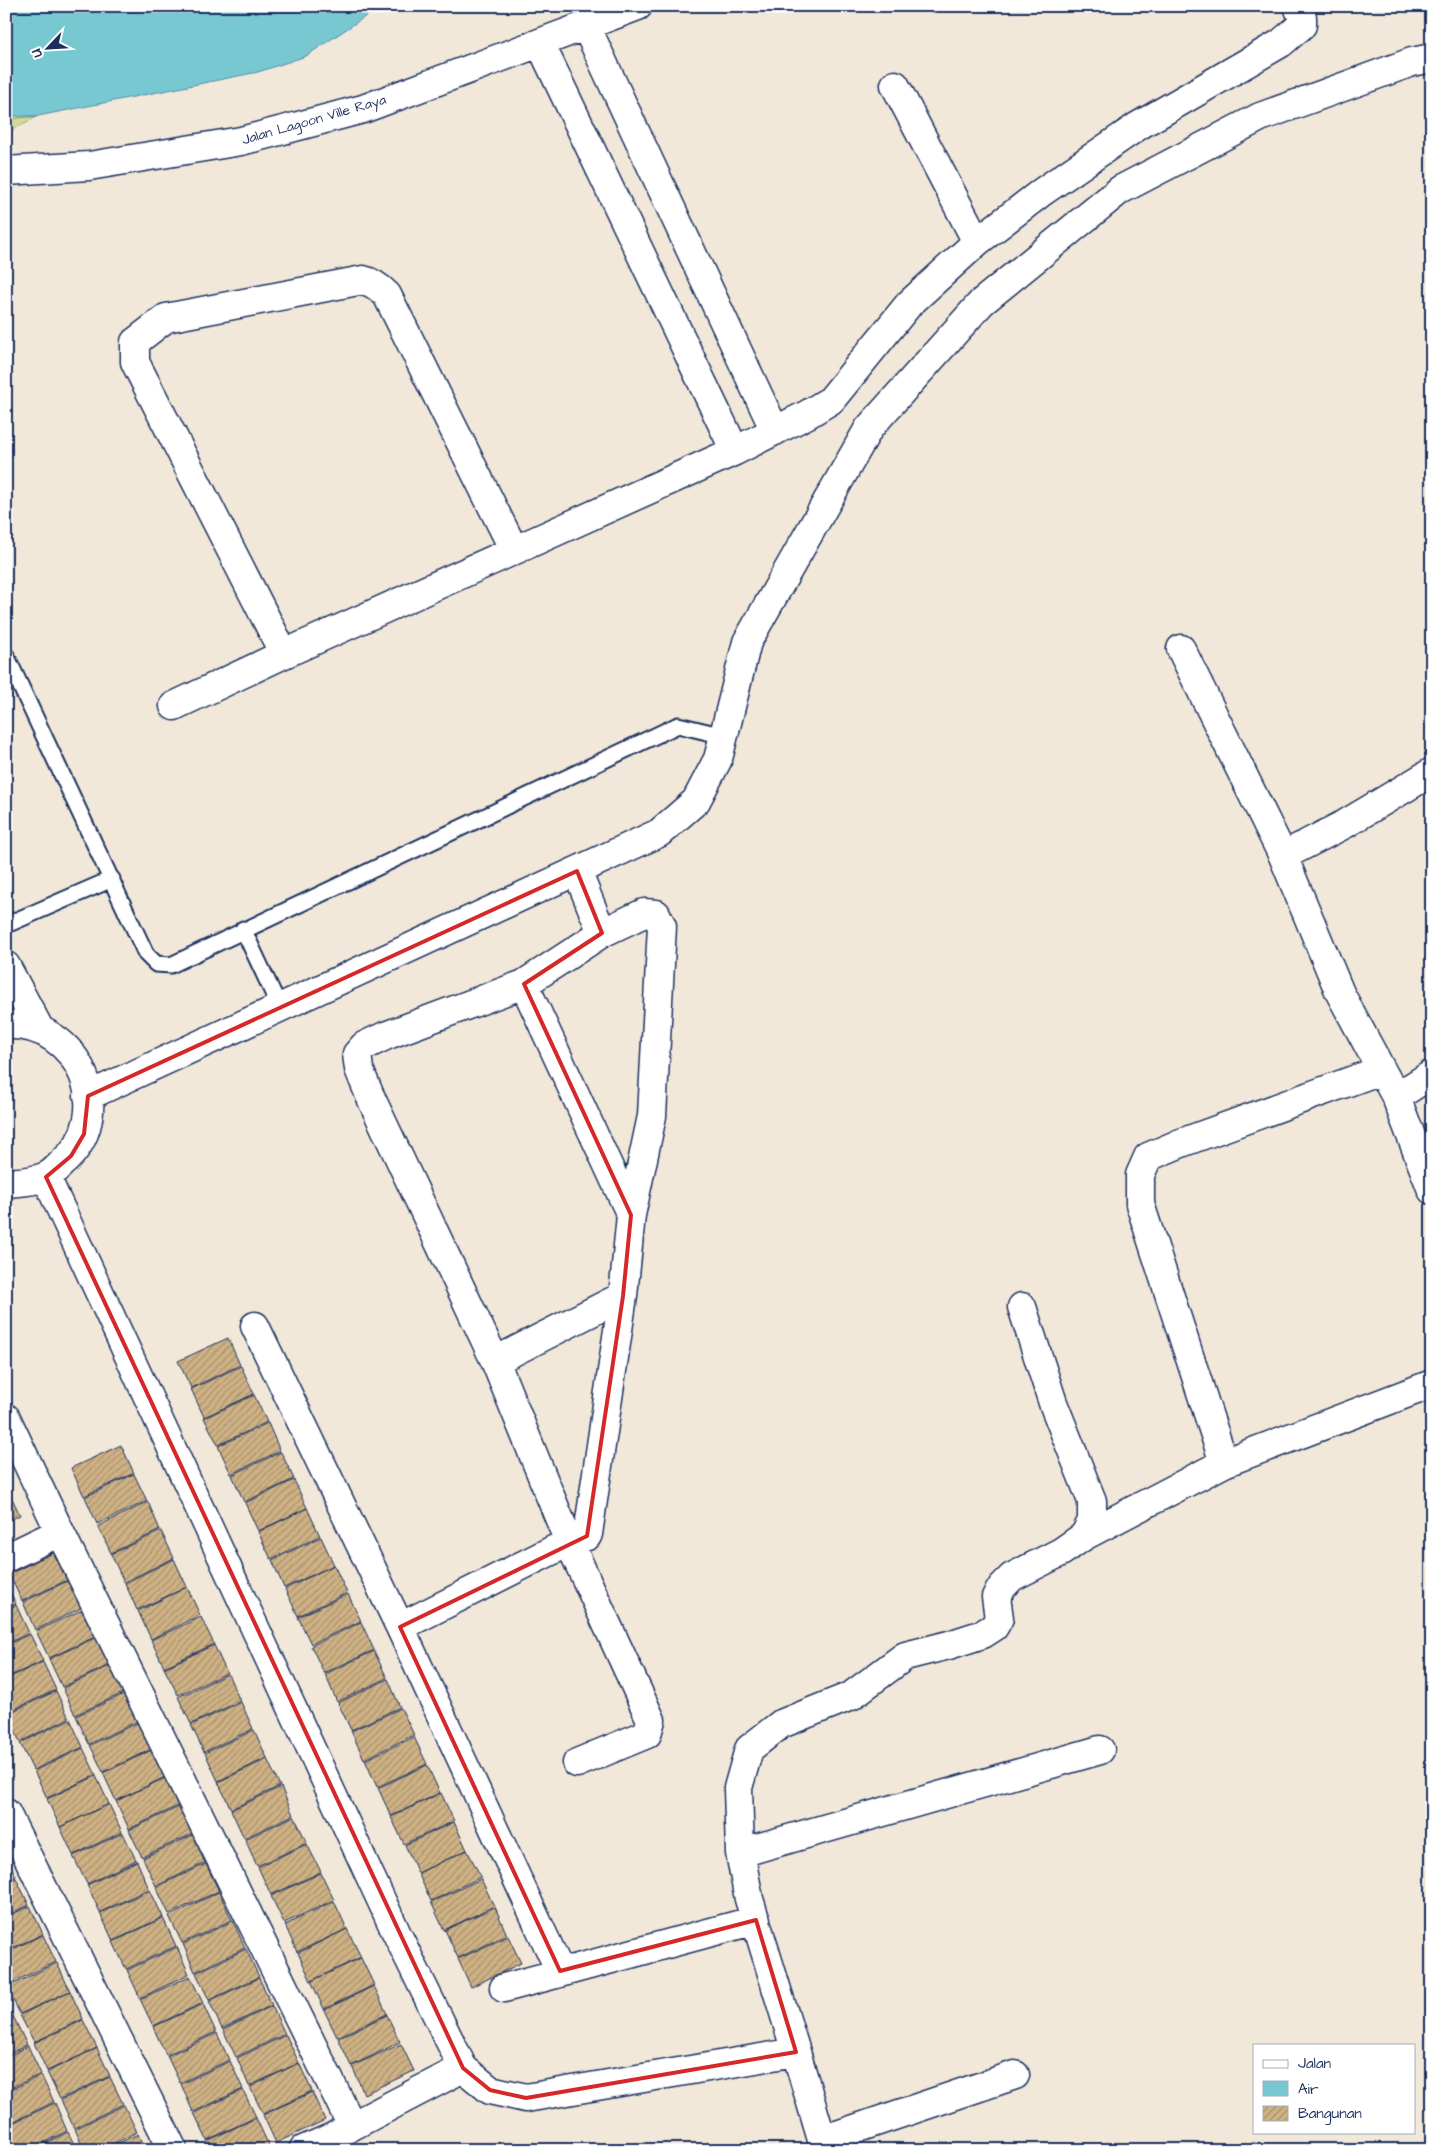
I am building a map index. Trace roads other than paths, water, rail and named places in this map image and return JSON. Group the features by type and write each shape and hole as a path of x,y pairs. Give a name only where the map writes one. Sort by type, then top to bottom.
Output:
{"street":[{"name":"Jalan Lagoon Ville Raya","path":"6,171 89,166 241,141 363,109 638,6"},
{"path":"174,706 284,654 735,450 775,431 831,400 910,304 977,242 1042,192 1138,126 1281,43 1302,25 1302,17 1298,6"},
{"path":"586,26 775,431"},
{"path":"540,43 735,450"},
{"path":"88,1096 659,833 696,801 718,759 747,642 869,428 982,302 1120,190 1260,117 1412,62 1432,58"},
{"path":"895,85 977,242"},
{"path":"284,654 135,362 135,342 166,318 363,280 375,285 387,295 514,550"},
{"path":"1181,649 1283,856 1340,993 1396,1097 1432,1190"},
{"path":"1283,856 1345,824 1432,772"},
{"path":"577,871 602,933"},
{"path":"400,1627 569,1542 588,1534 623,1296 631,1216 652,1116 662,926 656,914 644,914 602,933 524,984 385,1036 364,1046 356,1054 359,1069 370,1096 496,1361 569,1542 651,1720 647,1734 577,1763"},
{"path":"6,966 40,1030"},
{"path":"524,984 631,1216"},
{"path":"6,1025 18,1024 40,1030 61,1042 78,1062 88,1084 90,1109 84,1134 71,1156 46,1177 6,1183"},
{"path":"1224,1463 1140,1204 1140,1175 1148,1157 1381,1070"},
{"path":"1396,1097 1432,1074"},
{"path":"46,1177 396,1932 463,2068 490,2090 526,2098 796,2052"},
{"path":"496,1361 623,1296"},
{"path":"1022,1308 1053,1403 1092,1501 1092,1521 1084,1536"},
{"path":"255,1326 400,1627 560,1971"},
{"path":"1015,2075 823,2145 756,1920 740,1853 738,1788 749,1749 781,1724 851,1696 905,1656 949,1646 983,1634 994,1627 999,1618 996,1597 1002,1587 1012,1577 1061,1552 1084,1536 1224,1463 1432,1384"},
{"path":"6,1418 60,1532 352,2126"},
{"path":"6,1558 60,1532"},
{"path":"740,1853 1100,1750"},
{"path":"6,1813 173,2150"},
{"path":"504,1988 560,1971 756,1920"},
{"path":"303,2150 463,2068"}],"lane":[{"path":"6,655 146,954 156,964 171,965 678,725 724,736"},
{"path":"6,925 112,879"},
{"path":"243,930 280,1008"}],"water":[{"path":"6,6 381,6 306,56 258,72 38,116 6,116"}]}
